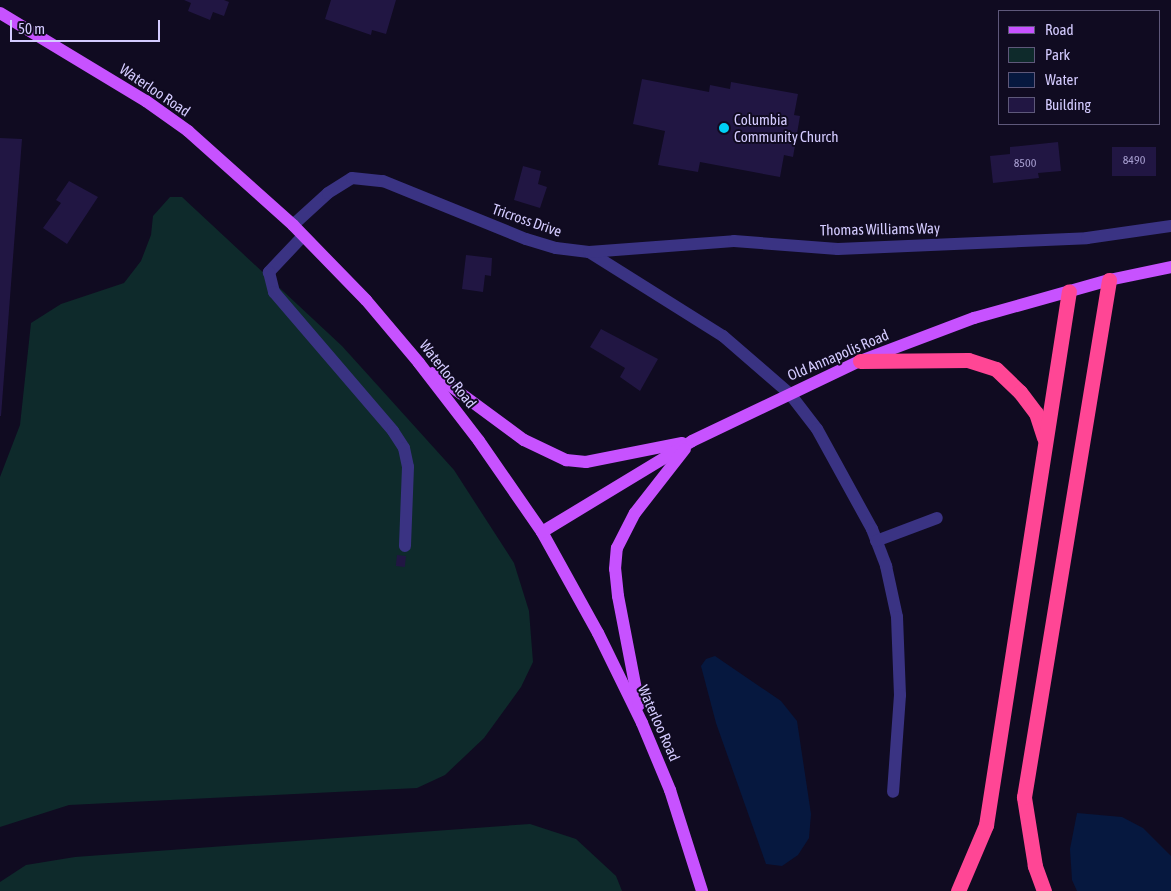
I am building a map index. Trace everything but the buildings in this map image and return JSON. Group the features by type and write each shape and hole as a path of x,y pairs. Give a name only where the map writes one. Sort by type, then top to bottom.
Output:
{"highway":[{"path":"1044,891 1033,858 1024,797 1109,280"},
{"path":"958,891 986,825 1069,291"},
{"path":"860,362 968,360 996,369 1020,392 1036,413 1045,440"}],"main road":[{"name":"Waterloo Road","path":"0,13 138,96 188,131 304,236 366,300 419,363 479,441 542,532 598,633 642,722 670,790 702,891"},
{"name":"Old Annapolis Road","path":"542,532 692,442 860,362 974,318 1109,280 1171,266"},
{"path":"419,363 524,440 566,460 586,462 692,442"},
{"path":"642,722 618,596 615,569 617,548 635,513 692,442"}],"street":[{"name":"Tricross Drive","path":"293,225 340,184 352,178 383,181 526,239 556,248 589,252 723,336 790,394 817,429 876,541 897,617 900,694 893,792"},
{"name":"Thomas Williams Way","path":"589,252 734,241 838,249 1087,238 1171,226"},
{"path":"304,236 274,264 270,272 272,287 284,306 392,431 404,448 408,467 404,546"},
{"path":"876,541 937,518"}],"green space":[{"path":"170,197 182,197 342,346 454,470 514,563 529,611 533,662 521,687 484,738 445,775 417,788 69,805 0,827 0,477 20,425 31,323 61,304 124,283 141,261 151,235 153,216"},
{"path":"530,824 576,839 616,876 622,891 0,891 0,882 26,865 75,857"}],"water":[{"path":"715,656 781,701 797,721 811,814 809,838 798,855 782,866 766,864 716,723 701,666 706,659"},
{"path":"1077,813 1122,817 1143,828 1171,856 1171,891 1077,891 1072,880 1070,849"}],"place":[{"name":"Columbia Community Church","path":"724,128"}]}
